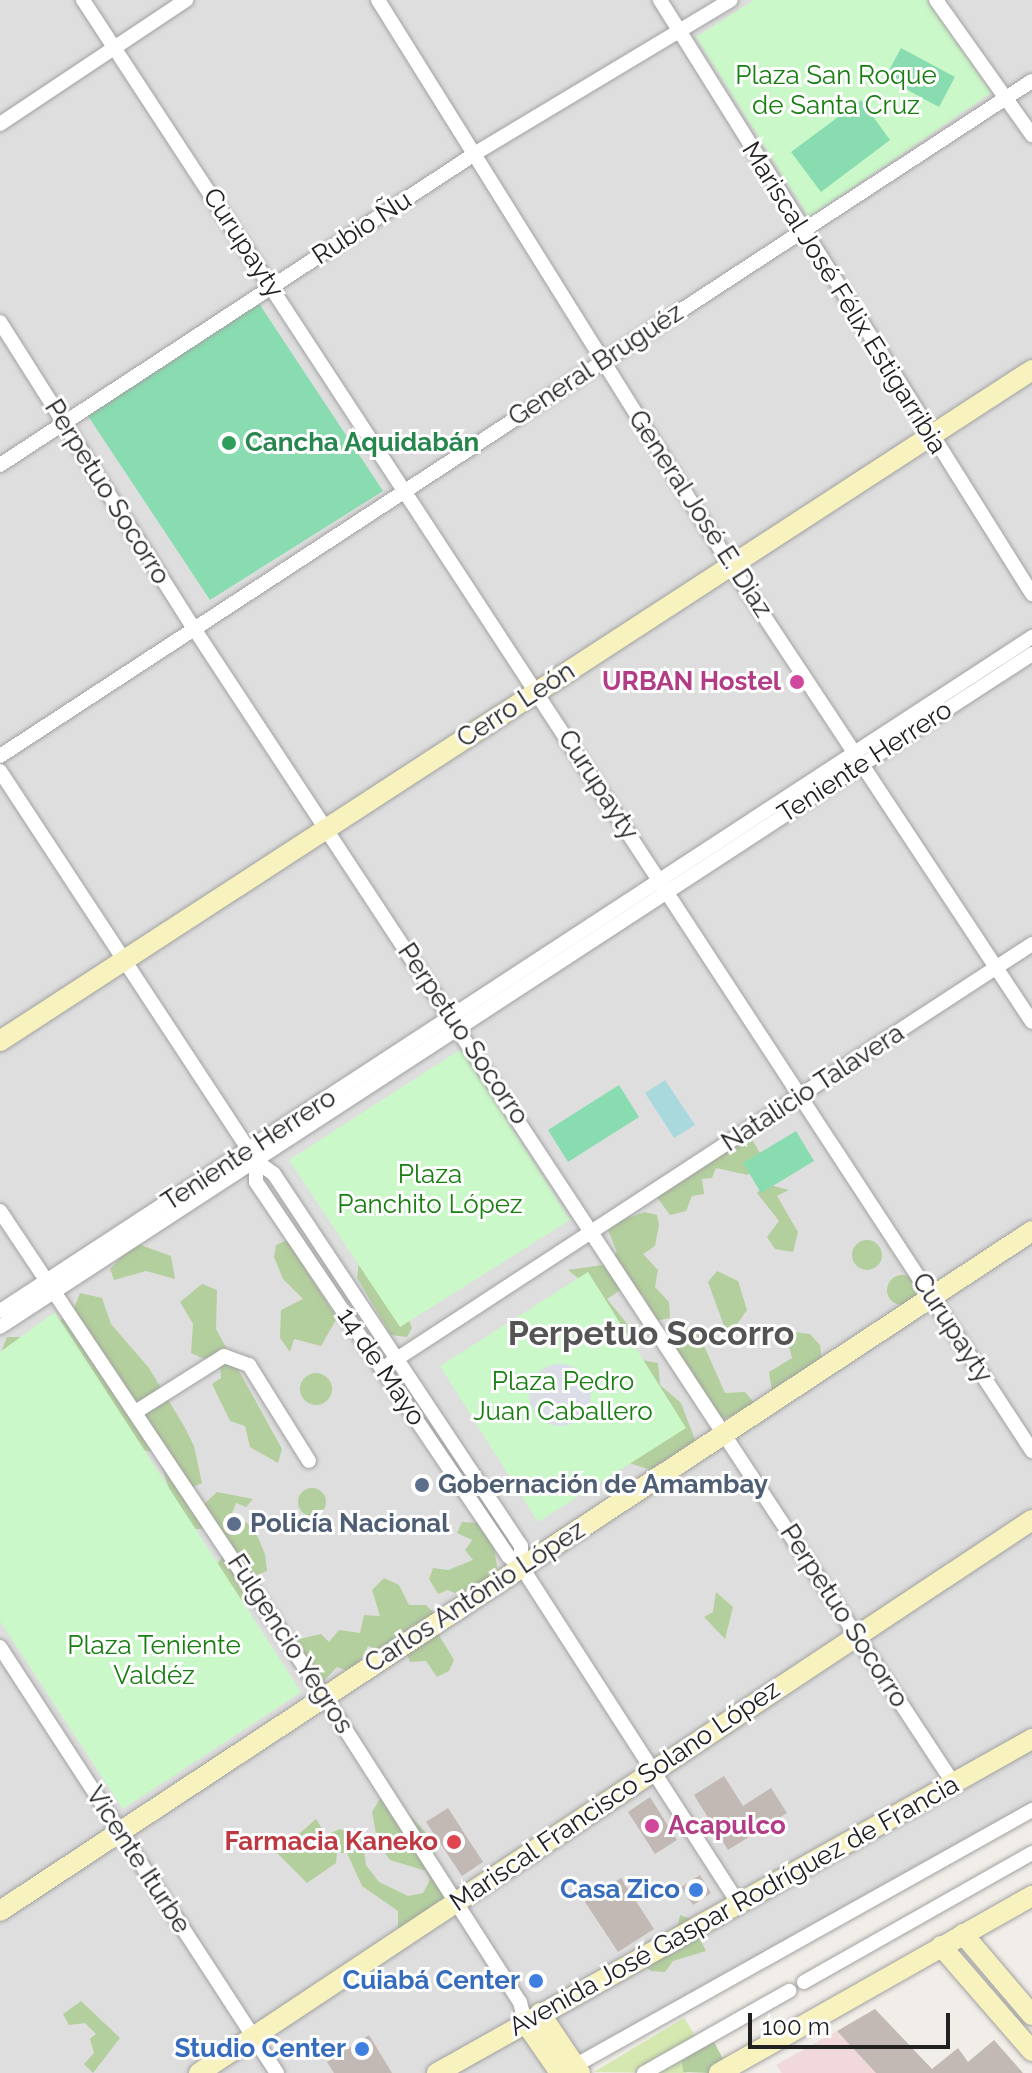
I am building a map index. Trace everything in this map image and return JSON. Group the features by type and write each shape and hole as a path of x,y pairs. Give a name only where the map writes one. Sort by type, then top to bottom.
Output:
{"street":[{"name":"Curupayty","path":"83,0 1032,1451"},
{"path":"0,124 113,45 186,0"},
{"name":"General José E. Diaz","path":"378,0 731,566 1032,1022"},
{"name":"Mariscal José Félix Estigarribia","path":"660,0 930,438 1032,594"},
{"name":"Rubio Ñu","path":"0,465 62,421 476,153 731,0"},
{"path":"936,0 1032,135"},
{"name":"General Bruguéz","path":"0,756 1032,81"},
{"name":"Perpetuo Socorro","path":"0,322 193,627 727,1433 954,1784"},
{"name":"Cerro León","path":"0,1041 1032,370"},
{"name":"Teniente Herrero","path":"0,1327 51,1286 456,1023 561,963 668,892 758,824 964,688 1032,637"},
{"name":"Teniente Herrero","path":"964,688 1032,654"},
{"name":"14 de Mayo","path":"0,771 253,1156 274,1174 521,1546 521,1566"},
{"name":"Teniente Herrero","path":"456,1023 553,950 659,879 758,824"},
{"name":"Natalicio Talavera","path":"382,1369 1032,944"},
{"path":"553,950 561,963"},
{"name":"14 de Mayo","path":"253,1156 256,1182 508,1556 521,1566 655,1769 739,1904"},
{"name":"Fulgencio Yegros","path":"0,1211 137,1411 529,2013"},
{"name":"Carlos Antônio López","path":"0,1911 1032,1231"},
{"name":"Teniente Herrero","path":"0,1311 51,1286"},
{"path":"137,1411 224,1356 249,1365 309,1461"},
{"name":"Mariscal Francisco Solano López","path":"199,2073 1032,1520"},
{"name":"Vicente Iturbe","path":"0,1647 277,2073"},
{"name":"Avenida José Gaspar Rodríguez de Francia","path":"437,2073 529,2013 739,1904 1032,1739"},
{"path":"529,2013 569,2071 1032,1810"},
{"path":"804,1982 1032,1853"},
{"path":"719,2073 1032,1896"},
{"path":"963,1934 1032,2015"},
{"path":"941,1946 1032,2051"},
{"path":"644,2073 789,1991"}],"shaded area":[{"path":"0,0 1032,0 1032,1805 554,2073 0,2073"},
{"path":"554,1364 566,1364 582,1373 589,1383 589,1407 582,1417 566,1426 554,1426 534,1412 529,1401 529,1389 543,1369"},
{"path":"837,2031 876,2073 782,2073 776,2065"}],"green space":[{"name":"Plaza San Roque de Santa Cruz","path":"754,0 927,0 991,93 809,217 696,37"},
{"path":"901,48 955,77 939,107 885,78"},
{"path":"861,100 890,140 821,192 791,152"},
{"name":"Cancha Aquidabán","path":"256,299 383,491 210,600 84,410"},
{"name":"Plaza Panchito López","path":"461,1049 570,1220 400,1327 289,1160"},
{"path":"619,1085 639,1117 568,1162 548,1130"},
{"path":"796,1131 814,1161 761,1193 743,1163"},
{"path":"749,1134 760,1153 748,1175 716,1168 712,1178 702,1179 704,1194 692,1196 686,1211 670,1215 656,1196"},
{"path":"766,1184 789,1190 777,1196 798,1232 793,1252 775,1249 767,1237 779,1221 757,1193"},
{"path":"645,1212 657,1215 659,1225 655,1246 643,1254 658,1270 655,1287 669,1302 670,1318 655,1321 643,1295 628,1285 607,1299 638,1337 630,1344 637,1359 658,1363 660,1385 681,1403 697,1445 654,1471 623,1461 583,1282 568,1270 609,1264 617,1252 606,1225"},
{"path":"287,1240 337,1318 321,1346 294,1339 290,1352 280,1338 281,1310 303,1299 283,1279 274,1257 276,1245"},
{"path":"867,1240 878,1244 882,1255 878,1266 867,1270 856,1266 852,1255 856,1244"},
{"path":"135,1243 171,1256 175,1279 146,1271 114,1280 110,1269"},
{"path":"359,1261 406,1312 412,1328 407,1337 391,1335 357,1278"},
{"path":"717,1271 738,1281 747,1310 728,1337 708,1282"},
{"name":"Plaza Pedro Juan Caballero","path":"588,1272 686,1428 538,1522 440,1366"},
{"path":"902,1275 913,1279 917,1290 913,1301 902,1305 891,1301 887,1290 891,1279"},
{"path":"202,1284 217,1290 216,1329 282,1449 278,1463 250,1447 245,1426 230,1421 212,1384 221,1378 220,1366 191,1353 193,1324 180,1302"},
{"path":"80,1293 102,1298 111,1324 149,1368 184,1426 194,1446 202,1483 191,1488 201,1507 217,1492 253,1499 246,1507 236,1503 232,1513 254,1528 265,1554 267,1571 247,1579 250,1604 245,1606 213,1571 225,1552 212,1529 195,1529 171,1495 157,1452 146,1451 0,1355 7,1337 24,1337 72,1314"},
{"name":"Plaza Teniente Valdéz","path":"55,1312 301,1692 123,1809 0,1621 0,1352"},
{"path":"679,1326 698,1332 725,1393 745,1392 756,1405 722,1420 668,1339"},
{"path":"793,1332 810,1334 820,1345 823,1368 772,1392 769,1372 792,1358 787,1339"},
{"path":"316,1373 327,1378 332,1389 327,1400 316,1405 305,1400 300,1389 305,1378"},
{"path":"312,1488 322,1492 326,1502 322,1512 312,1516 302,1512 298,1502 302,1492"},
{"path":"462,1522 480,1523 494,1547 498,1573 463,1597 448,1590 438,1594 429,1579 433,1568 448,1570 473,1560 465,1550 472,1540 457,1533"},
{"path":"384,1578 399,1585 409,1605 426,1605 437,1616 413,1625 384,1652 368,1646 354,1673 337,1667 322,1683 297,1644 299,1639 321,1634 329,1642 339,1630 360,1633 364,1615 380,1616 372,1590"},
{"path":"716,1592 733,1607 725,1639 704,1617 713,1612"},
{"path":"437,1632 454,1660 449,1671 437,1677 426,1661 410,1662 406,1652"},
{"path":"392,1796 428,1835 451,1898 398,1929 398,1911 362,1886 347,1853 337,1853 336,1863 307,1883 277,1853 316,1819 326,1835 340,1829 362,1836 366,1865 379,1882 408,1896 423,1893 430,1880 426,1871 390,1860 378,1844 372,1812 381,1797"},
{"path":"680,1915 691,1919 706,1951 673,1961 665,1972 651,1971 645,1966 677,1930"},
{"path":"81,2001 120,2038 93,2073 84,2064 94,2053 90,2039 96,2034 85,2023 69,2025 63,2014"},
{"path":"684,2018 710,2059 686,2073 594,2072"},
{"path":"713,2040 724,2061 710,2073 683,2072 682,2061"}],"water":[{"path":"665,1080 695,1125 674,1138 645,1093"}],"building":[{"path":"724,1776 743,1806 771,1788 787,1813 728,1850 694,1795"},
{"name":"Acapulco","path":"650,1797 677,1840 655,1854 628,1812"},
{"name":"Farmacia Kaneko","path":"448,1808 483,1862 462,1876 426,1822"},
{"name":"Casa Zico","path":"700,1875 711,1893 693,1905 681,1887"},
{"path":"621,1878 654,1929 618,1952 585,1902"},
{"path":"875,2009 932,2069 958,2048 968,2062 994,2040 1023,2073 876,2073 837,2031"},
{"name":"Studio Center","path":"369,2035 392,2073 334,2073 327,2062"}],"place":[{"name":"Cancha Aquidabán","path":"229,443"},
{"name":"URBAN Hostel","path":"797,682"},
{"name":"Gobernación de Amambay","path":"422,1485"},
{"name":"Policía Nacional","path":"234,1524"},
{"name":"Acapulco","path":"652,1826"},
{"name":"Farmacia Kaneko","path":"454,1842"},
{"name":"Casa Zico","path":"696,1890"},
{"name":"Cuiabá Center","path":"536,1981"},
{"name":"Studio Center","path":"362,2049"}],"district":[{"name":"Perpetuo Socorro","path":"651,1334"}]}
